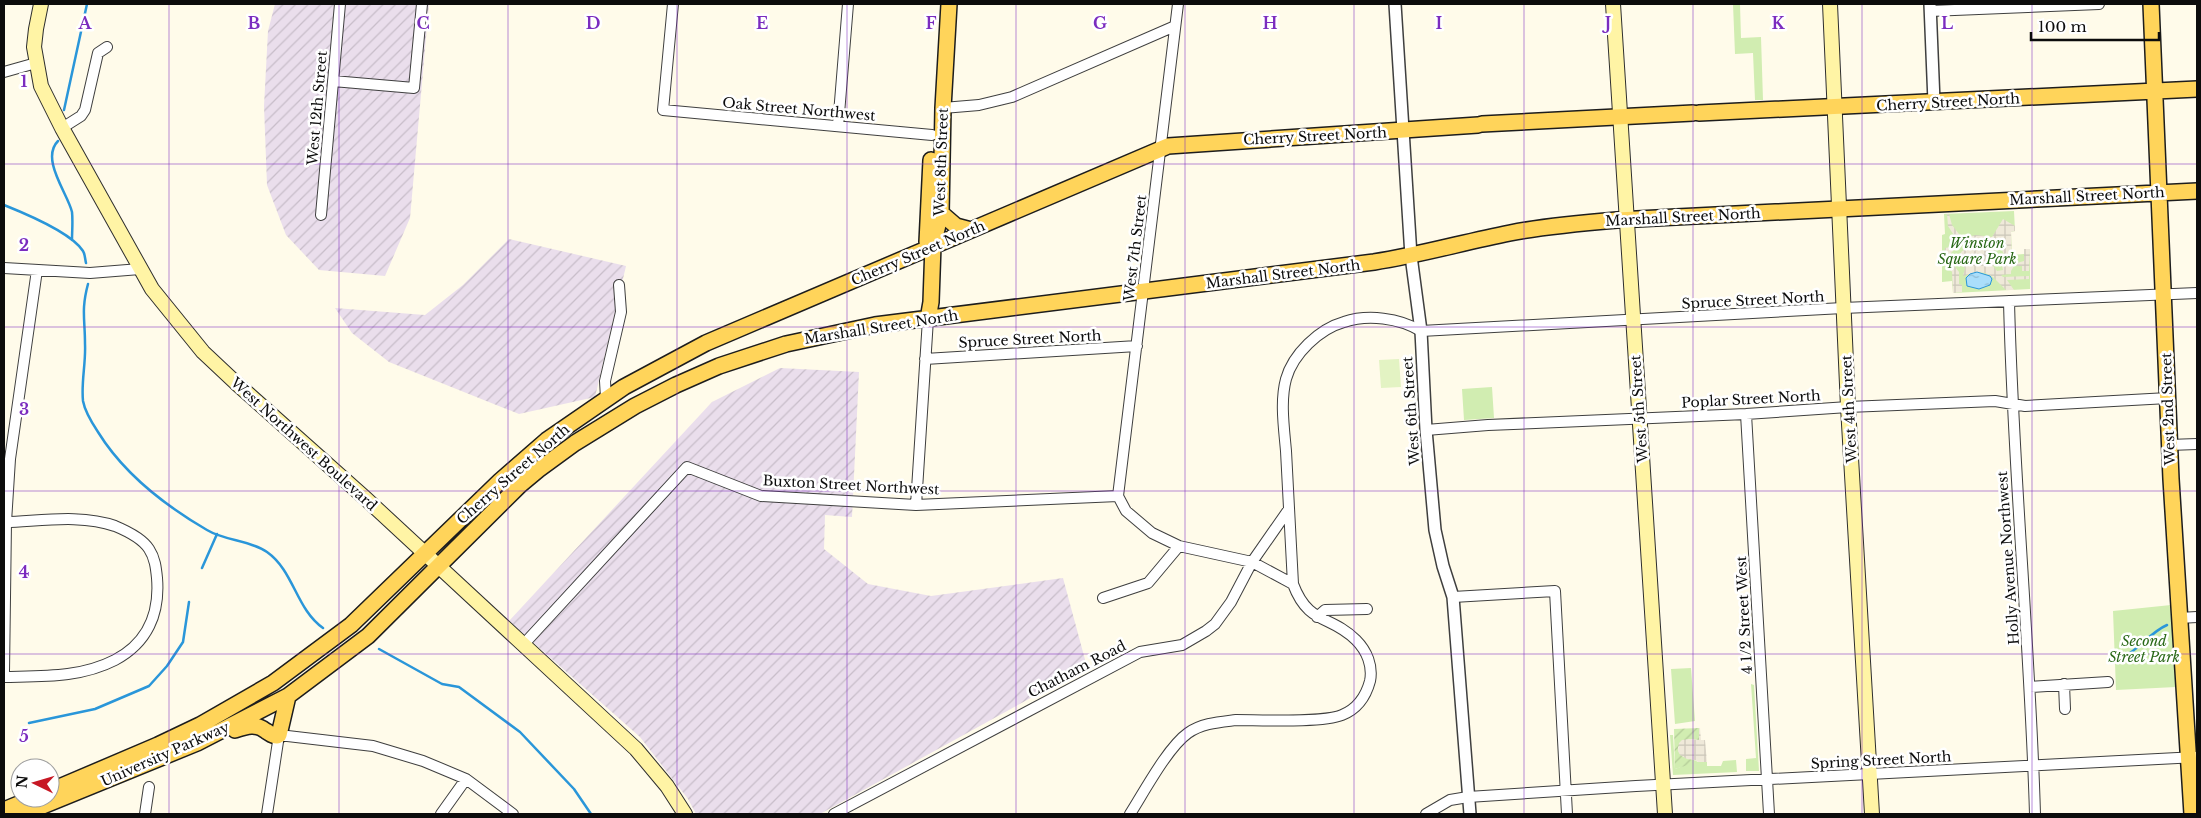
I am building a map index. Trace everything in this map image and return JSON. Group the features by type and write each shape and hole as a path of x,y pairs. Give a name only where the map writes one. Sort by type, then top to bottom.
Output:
{"main road":[{"name":"West Northwest Boulevard","path":"41,4 34,47 41,86 62,128 156,295 203,352 425,553 636,749 667,786 686,814"},
{"name":"West 8th Street","path":"928,319 932,135 939,4"},
{"name":"West 8th Street","path":"930,247 941,213 943,108 949,4"},
{"name":"West 5th Street","path":"1613,4 1665,814"},
{"name":"West 4th Street","path":"1830,4 1848,407 1872,814"},
{"name":"West 2nd Street","path":"2151,4 2169,445 2179,618 2193,757 2192,814"},
{"name":"Cherry Street North","path":"425,553 524,460 606,398 651,371 706,343 1160,148 1184,144 1620,116 2197,89"},
{"name":"Marshall Street North","path":"438,566 520,485 538,470 594,430 655,395 719,366 786,344 852,329 1412,256 1489,237 1538,228 1626,220 2197,191"},
{"path":"941,213 956,226 971,230"},
{"name":"University Parkway","path":"60,787 158,745 208,721 274,683 351,625 425,553"},
{"name":"University Parkway","path":"23,814 220,732 288,696 368,636 438,566"},
{"path":"220,732 250,725 259,727 274,736 279,734 288,696"}],"street":[{"name":"West 12th Street","path":"321,215 340,4"},
{"path":"333,81 414,88 422,4"},
{"name":"Oak Street Northwest","path":"673,4 663,110 932,135"},
{"path":"838,126 848,4"},
{"name":"West 7th Street","path":"1118,496 1178,4"},
{"name":"West 6th Street","path":"1395,4 1412,256 1421,331 1426,430 1435,530 1443,566 1454,597 1470,814"},
{"path":"1934,102 1930,8 2099,4"},
{"path":"943,108 985,104 1012,97 1175,26"},
{"path":"62,128 80,116 85,110 98,52 107,47"},
{"path":"4,72 36,63"},
{"path":"4,268 90,273 140,269"},
{"path":"4,672 6,522 10,460 37,270"},
{"path":"606,398 605,381 621,312 619,285"},
{"name":"Spruce Street North","path":"1294,584 1284,426 1286,379 1297,358 1317,337 1342,322 1366,317 1388,320 1421,331 1633,321 1843,308 2197,293"},
{"name":"Holly Avenue Northwest","path":"2009,301 2012,402 2030,686 2035,814"},
{"name":"West 8th Street","path":"916,505 928,319"},
{"name":"Spruce Street North","path":"925,359 1137,346"},
{"name":"Poplar Street North","path":"1426,430 1488,425 1746,414 1848,407 1986,402 2012,402 2025,406 2168,398"},
{"name":"4 1/2 Street West","path":"1746,414 1769,814"},
{"path":"2169,445 2197,444"},
{"name":"Buxton Street Northwest","path":"523,646 687,467 761,496 916,505 1118,496"},
{"path":"1118,496 1126,510 1139,524 1152,533 1179,546 1252,562 1294,584 1301,602 1317,617 1347,632 1367,654 1370,677 1360,702 1345,714 1337,717 1228,721 1194,729 1179,741 1169,754 1130,814"},
{"name":"Chatham Road","path":"834,814 1140,652 1171,648 1193,640 1206,631 1222,615 1252,562 1289,508"},
{"path":"4,677 66,675 81,672 100,666 128,652 140,642 150,626 154,615 157,583 156,567 149,549 135,536 124,530 102,523 80,520 6,522"},
{"path":"1103,598 1148,583 1179,546"},
{"path":"1454,597 1555,591 1567,814"},
{"path":"1317,617 1325,610 1367,609"},
{"path":"2179,618 2197,617"},
{"path":"2030,686 2108,682"},
{"path":"2064,684 2065,709"},
{"path":"267,814 279,734 373,746 423,761 466,779 513,814"},
{"name":"Spring Street North","path":"1426,814 1450,800 1468,797 1566,790 2193,757"},
{"path":"441,814 466,779"},
{"path":"145,814 149,787"}],"shaded area":[{"path":"275,4 429,4 410,218 385,276 319,270 286,235 267,185 264,106 268,31"},
{"path":"1947,214 1949,214 1952,225 1962,238 1976,235 1992,237 2003,219 2015,226 2015,231 2011,232 2012,261 2017,263 2024,261 2024,249 2030,249 2029,271 2022,271 2022,266 2014,266 2011,274 2001,275 2003,277 2029,276 2029,279 2007,280 2014,290 2006,290 1993,277 1985,273 1977,272 1963,276 1965,268 1959,263 1958,258 1962,251 1973,246 1985,246 1996,251 1998,258 1993,266 1997,271 2003,270 2002,266 2005,257 2000,246 1990,241 1970,240 1961,243 1951,253 1951,262 1959,272 1959,284 1962,285 1962,292 1953,293 1952,272 1946,264 1945,248 1951,247 1957,240 1948,226"},
{"path":"509,239 626,266 595,397 519,414 389,362 352,333 335,308 425,315 463,285"},
{"path":"780,368 859,372 852,517 825,515 824,549 868,584 931,596 1063,578 1087,667 820,814 696,814 688,799 640,737 509,621 712,402"},
{"path":"1699,728 1701,740 1705,740 1707,762 1687,759 1680,755 1678,751 1679,743 1682,740 1699,740"}],"green space":[{"path":"1733,4 1740,4 1741,38 1761,37 1763,100 1755,100 1753,53 1735,54"},
{"name":"Winston Square Park","path":"2014,211 2015,231 2011,232 2012,255 2024,254 2024,249 2030,249 2030,289 1953,293 1952,281 1942,282 1942,235 1945,234 1944,214"},
{"path":"1399,359 1401,387 1381,388 1379,360"},
{"path":"1492,387 1494,418 1464,420 1462,389"},
{"name":"Second Street Park","path":"2171,605 2176,687 2116,690 2113,611"},
{"path":"1691,668 1695,721 1675,724 1671,669"},
{"path":"1751,684 1754,685 1759,771 1746,771 1746,759 1756,758"},
{"path":"1699,728 1699,740 1689,739 1678,747 1682,756 1698,762 1675,769 1674,729"},
{"path":"1670,735 1673,735 1675,769 1694,762 1707,762 1707,766 1721,766 1723,761 1736,760 1737,772 1673,775"}],"water":[{"path":"1977,272 1990,276 1992,279 1990,285 1979,289 1967,286 1966,278 1970,274"}],"waterway":[{"path":"64,110 87,4"},
{"path":"58,141 53,148 53,167 72,212 72,240"},
{"path":"4,205 46,224 68,237 83,251 86,263"},
{"path":"88,284 84,308 83,401 89,417 108,447 133,475 175,510 214,534 253,545 267,552 283,569 307,611 323,628"},
{"path":"202,568 217,534"},
{"path":"29,723 95,709 149,686 167,666 183,642 189,602"},
{"path":"2130,653 2167,625"},
{"path":"379,649 442,684 459,687 520,732 574,789 591,814"}]}
